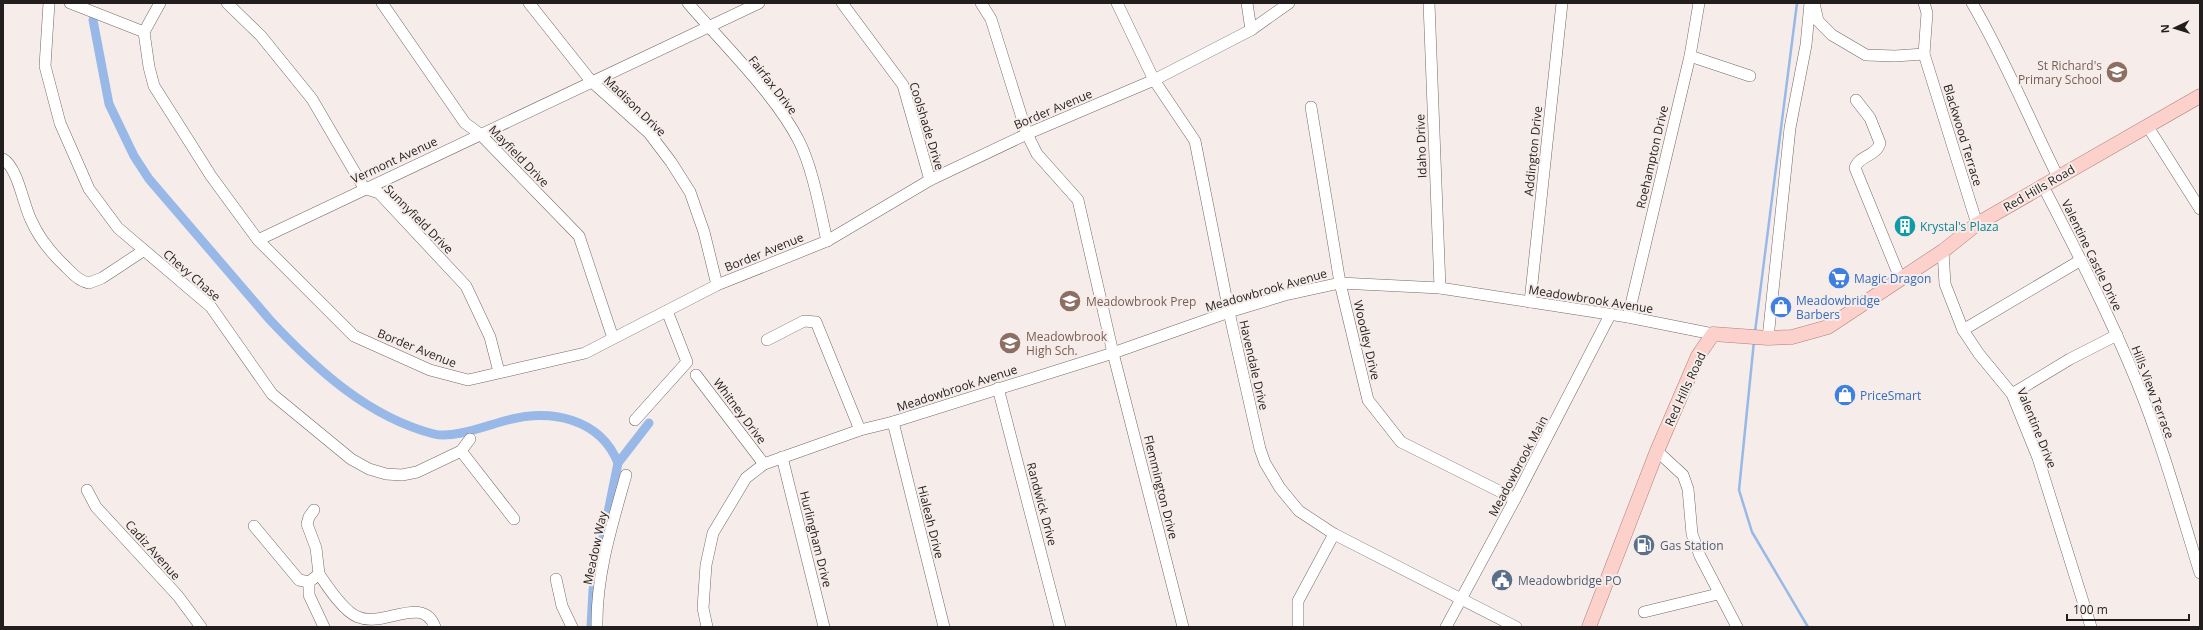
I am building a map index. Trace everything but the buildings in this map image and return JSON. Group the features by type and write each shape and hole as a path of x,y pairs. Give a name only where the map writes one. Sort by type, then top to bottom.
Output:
{"main road":[{"name":"Red Hills Road","path":"1588,627 1657,451 1698,356 1713,334 1768,338 1792,337 1828,327 1943,251 1977,224 2200,96"}],"street":[{"name":"Chevy Chase","path":"49,3 45,66 60,122 89,189 118,228 143,251 211,307 272,394 351,458 368,469 386,474 402,475 417,472 461,451 470,439"},
{"path":"70,3 144,32"},
{"path":"160,3 144,32 149,67 154,86 211,176 258,240"},
{"name":"Sunnyfield Drive","path":"227,3 261,36 307,94 364,188 378,193 466,286 490,337 499,372"},
{"name":"Mayfield Drive","path":"382,3 465,123 480,134 579,236 613,338"},
{"name":"Madison Drive","path":"529,3 591,81 649,133 671,162 690,192 704,232 717,285"},
{"name":"Fairfax Drive","path":"688,3 771,99 799,142 814,186 827,241"},
{"name":"Vermont Avenue","path":"258,240 364,188 759,3"},
{"name":"Coolshade Drive","path":"842,3 903,85 930,180"},
{"name":"Flemmington Drive","path":"981,3 991,19 1027,134 1037,154 1078,200 1113,353 1183,627"},
{"name":"Havendale Drive","path":"1117,3 1154,80 1195,141 1229,312 1260,449 1265,463 1280,488 1299,510 1334,534 1516,627"},
{"path":"1247,3 1251,30"},
{"name":"Border Avenue","path":"258,240 354,336 430,370 468,380 585,353 717,285 827,241 930,180 1027,134 1154,80 1251,30 1289,3"},
{"name":"Idaho Drive","path":"1429,3 1440,288"},
{"name":"Addington Drive","path":"1530,302 1562,3"},
{"name":"Roehampton Drive","path":"1628,317 1690,56 1700,3"},
{"path":"1768,338 1790,128 1806,45 1810,3"},
{"path":"1814,3 1818,21 1832,35 1866,55 1895,56 1924,54 1927,13 1924,3"},
{"path":"1972,3 2008,67 2031,123 2058,177"},
{"name":"Blackwood Terrace","path":"1924,54 1977,224"},
{"path":"1690,56 1750,76"},
{"path":"1856,100 1870,118 1880,143 1876,150 1856,164 1856,171 1900,278"},
{"name":"Woodley Drive","path":"1311,107 1340,282 1368,400 1382,420 1401,442 1515,499"},
{"path":"2148,127 2200,209"},
{"path":"3,159 8,162 13,170 30,219 40,236 78,279 89,283 102,278 143,251"},
{"name":"Valentine Castle Drive","path":"2043,186 2082,260 2116,335"},
{"name":"Valentine Drive","path":"1943,251 1945,284 1963,330 1979,354 2012,394 2038,458 2090,627"},
{"path":"1963,330 2082,260"},
{"name":"Meadowbrook Avenue","path":"707,627 703,608 706,566 713,533 746,478 764,464 860,430 893,422 1113,353 1229,312 1285,295 1340,282 1440,288 1610,316 1628,317 1713,334"},
{"path":"635,420 687,362 667,311"},
{"name":"Meadowbrook Main","path":"1446,627 1515,499 1610,316"},
{"path":"767,340 804,321 816,322 860,430"},
{"name":"Hills View Terrace","path":"2012,394 2070,358 2116,335 2154,427 2200,573"},
{"name":"Whitney Drive","path":"696,374 764,464"},
{"name":"Randwick Drive","path":"998,388 1060,627"},
{"name":"Hialeah Drive","path":"893,422 944,627"},
{"path":"461,451 514,519"},
{"path":"1657,451 1683,475 1688,489 1692,534 1700,556 1718,594 1737,627"},
{"name":"Hurlingham Drive","path":"782,457 824,627"},
{"name":"Meadow Way","path":"597,627 599,586 606,550 626,475"},
{"name":"Cadiz Avenue","path":"86,490 96,506 178,596 201,627"},
{"path":"314,510 309,517 307,524 316,548 319,574 345,607 356,617 370,621 414,611 427,615 435,627"},
{"path":"254,526 299,580 308,582 319,574"},
{"path":"1298,627 1298,601 1334,534"},
{"path":"556,579 562,606 572,627"},
{"path":"308,582 309,595 324,627"},
{"path":"1644,612 1718,594"}],"waterway":[{"path":"1755,332 1797,3"},
{"path":"93,20 109,104 134,156 149,179 270,320 325,373 344,389 387,416 434,434 451,435 524,417 541,416 572,420 587,427 599,436 610,448 618,463"},
{"path":"1754,341 1739,490 1752,532 1808,627"},
{"path":"599,557 618,463 649,423"},
{"path":"591,627 593,590 597,570"}],"place":[{"name":"St Richard's Primary School","path":"2117,72"},
{"name":"Krystal's Plaza","path":"1905,226"},
{"name":"Magic Dragon","path":"1839,278"},
{"name":"Meadowbrook Prep","path":"1070,301"},
{"name":"Meadowbridge Barbers","path":"1781,307"},
{"name":"Meadowbrook High Sch.","path":"1010,343"},
{"name":"PriceSmart","path":"1845,395"},
{"name":"Gas Station","path":"1644,545"},
{"name":"Meadowbridge PO","path":"1502,580"}]}
